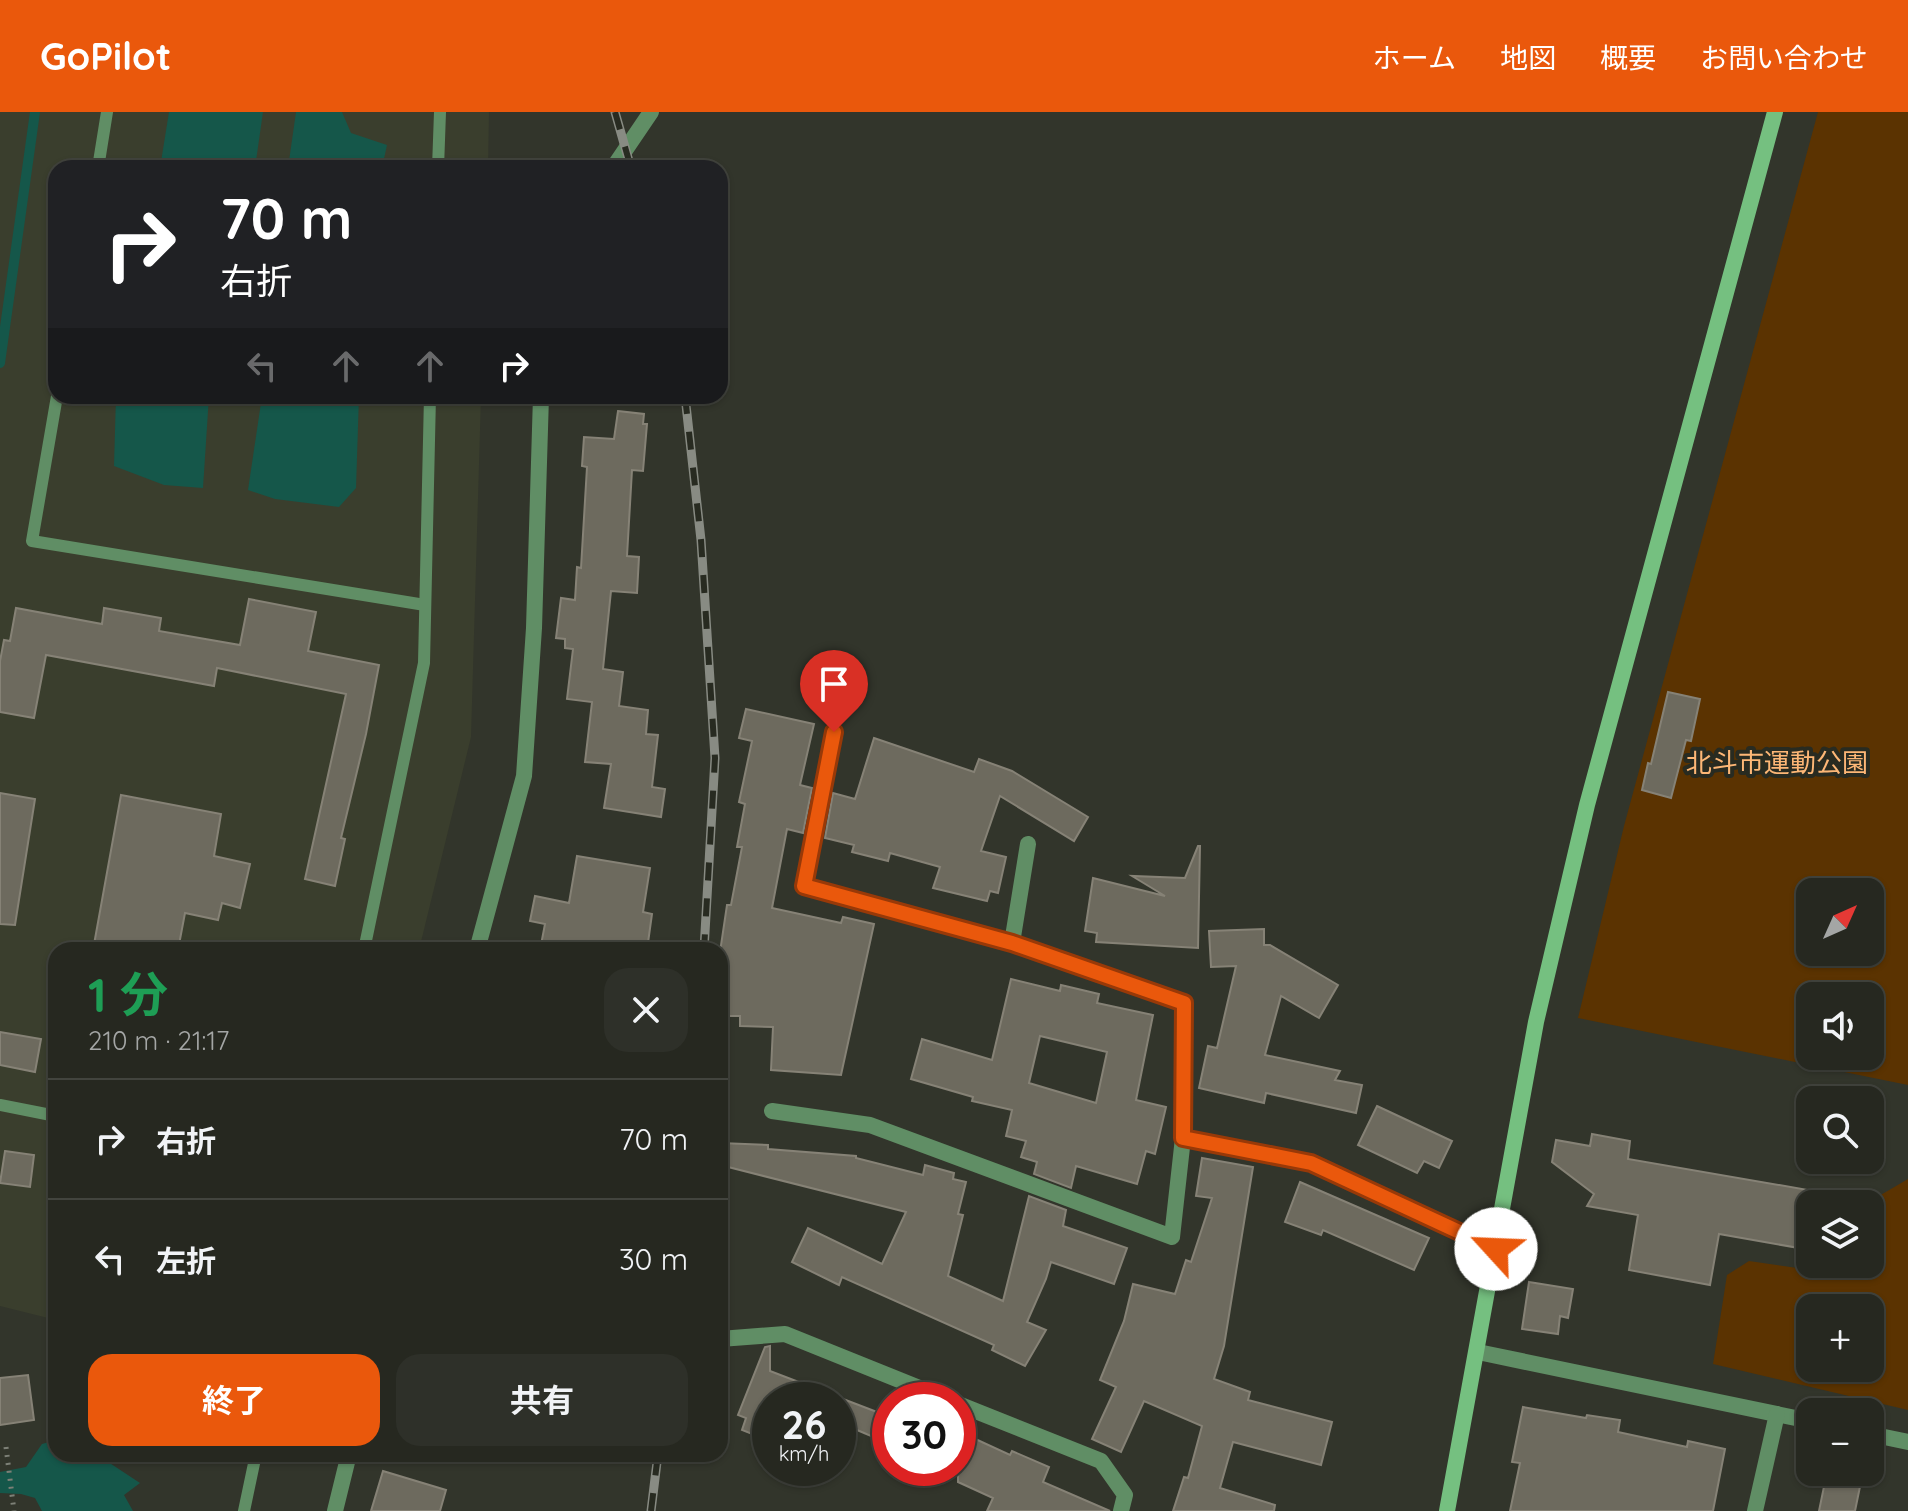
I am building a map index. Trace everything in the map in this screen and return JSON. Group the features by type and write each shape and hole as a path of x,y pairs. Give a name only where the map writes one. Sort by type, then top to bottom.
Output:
{"street":[{"path":"618,160 651,112"},
{"path":"1447,1511 1536,1022 1587,805 1775,112"},
{"path":"479,942 524,776 534,628 541,404"},
{"path":"772,1111 870,1125 1172,1237 1183,1138 1184,1003 1012,943 804,886 834,732"},
{"path":"1012,943 1028,844"},
{"path":"1183,1138 1311,1163 1496,1249"},
{"path":"728,1338 785,1334 904,1382"},
{"path":"1478,1352 1796,1418"},
{"path":"976,1411 1101,1461 1125,1495 1121,1511"},
{"path":"1755,1511 1777,1414"},
{"path":"1884,1437 1908,1442"},
{"path":"335,1511 347,1462"}],"lane":[{"path":"99,160 107,112"},
{"path":"438,160 440,112"},
{"path":"56,404 32,541 425,605"},
{"path":"366,942 424,663 430,404"},
{"path":"0,1105 48,1114"},
{"path":"244,1511 254,1462"}],"path":[{"path":"6,1447 14,1511"}],"shaded area":[{"path":"0,112 489,112 488,160 48,160 48,404 481,404 471,737 421,942 48,942 48,1318 0,1306"}],"green space":[{"name":"北斗市運動公園","path":"1818,112 1908,112 1908,1085 1834,1070 1884,1070 1884,982 1796,982 1796,1062 1578,1018 1624,826"},
{"path":"1908,1179 1908,1410 1884,1404 1884,1398 1857,1398 1713,1364 1727,1275 1749,1261 1796,1268 1796,1278 1884,1278 1884,1193"}],"water":[{"path":"169,112 263,112 256,160 161,160"},
{"path":"296,112 342,112 351,133 387,145 384,160 289,160"},
{"path":"116,404 208,404 203,488 164,485 114,466"},
{"path":"261,404 359,404 356,488 339,507 275,499 248,490"},
{"path":"48,1442 48,1462 108,1462 140,1483 124,1495 133,1511 42,1511 35,1498 0,1493 0,1472 26,1467 42,1444"}],"building":[{"path":"618,411 644,414 643,424 647,424 643,471 632,470 627,556 639,557 637,593 611,591 603,669 623,672 619,706 648,710 646,734 658,735 652,787 665,789 661,817 604,808 611,764 585,762 592,702 567,699 573,649 565,648 565,639 556,638 561,598 575,600 577,567 581,568 587,467 582,466 584,437 614,439"},
{"path":"249,599 316,612 308,651 379,665 341,838 345,839 335,886 305,879 346,694 217,668 214,686 46,655 34,718 0,712 0,661 4,640 10,641 16,608 102,624 104,608 161,618 159,631 240,645"},
{"path":"1668,692 1700,699 1691,741 1686,740 1671,798 1642,790"},
{"path":"746,709 814,724 800,785 812,788 803,833 787,829 772,908 841,923 843,917 874,924 841,1075 771,1070 773,1027 740,1026 740,1016 728,1016 728,942 721,942 727,905 731,905 742,847 737,847 745,804 739,802 752,741 739,738"},
{"path":"874,738 974,772 979,759 1012,771 1088,817 1074,841 1000,796 981,851 1006,857 998,893 990,891 987,901 933,888 940,867 890,853 888,861 852,852 854,845 825,838 833,793 855,799"},
{"path":"0,793 35,799 15,925 0,924"},
{"path":"121,795 221,814 214,856 250,864 240,908 222,903 218,920 185,913 180,942 94,942"},
{"path":"1198,846 1198,948 1096,942 1097,933 1085,931 1093,878 1165,896 1132,876 1185,878"},
{"path":"577,856 650,868 643,912 652,914 648,942 542,942 545,924 530,921 535,896 569,903"},
{"path":"1264,929 1264,945 1270,945 1338,985 1319,1018 1281,996 1265,1055 1340,1071 1335,1080 1362,1085 1356,1113 1266,1093 1264,1103 1199,1088 1208,1046 1217,1048 1236,966 1211,967 1209,931"},
{"path":"1011,979 1060,991 1061,985 1099,994 1097,1003 1153,1015 1136,1100 1166,1107 1155,1154 1146,1151 1137,1184 1076,1166 1071,1188 1034,1174 1037,1162 1021,1157 1026,1141 1006,1136 1012,1110 972,1101 973,1097 911,1079 922,1039 992,1060","holes":["1040,1036 1107,1052 1096,1103 1029,1083"]},
{"path":"0,1032 41,1039 35,1072 0,1065"},
{"path":"1377,1106 1452,1141 1439,1168 1424,1161 1417,1173 1358,1145"},
{"path":"1592,1134 1630,1141 1628,1159 1808,1190 1796,1190 1796,1248 1719,1234 1710,1285 1629,1270 1638,1215 1587,1206 1594,1194 1552,1162 1556,1140 1590,1146"},
{"path":"728,1143 856,1156 923,1175 925,1165 954,1173 953,1179 966,1182 958,1214 963,1215 948,1276 1003,1301 1029,1196 1066,1210 1063,1226 1127,1248 1114,1284 1051,1262 1027,1322 1046,1330 1025,1366 992,1350 994,1345 842,1277 839,1285 792,1262 808,1228 882,1264 906,1212 728,1167"},
{"path":"5,1151 34,1155 30,1187 0,1183"},
{"path":"1202,1158 1253,1167 1224,1346 1214,1379 1250,1392 1248,1400 1332,1422 1321,1465 1233,1442 1220,1488 1275,1505 1274,1511 1173,1511 1184,1477 1188,1478 1202,1426 1144,1401 1121,1452 1092,1439 1116,1387 1100,1380 1124,1321 1133,1284 1175,1294 1186,1260 1191,1262 1212,1198 1196,1196"},
{"path":"1300,1182 1429,1238 1414,1270 1323,1230 1321,1235 1285,1222"},
{"path":"1529,1282 1573,1289 1568,1318 1560,1316 1558,1334 1522,1329"},
{"path":"770,1346 770,1371 799,1382 752,1382 752,1434 742,1430 746,1418 738,1415 765,1347"},
{"path":"28,1375 34,1420 0,1425 0,1378"},
{"path":"856,1404 872,1410 872,1436 856,1430"},
{"path":"1523,1407 1586,1418 1587,1415 1620,1420 1618,1432 1687,1447 1688,1441 1725,1449 1713,1511 1510,1511 1520,1463 1512,1462"},
{"path":"976,1439 1010,1455 1012,1451 1049,1467 1043,1482 1110,1511 987,1511 993,1498 967,1486 976,1486"},
{"path":"383,1471 446,1490 440,1511 371,1511"},
{"path":"1824,1486 1860,1486 1855,1511 1819,1511"}],"waterway":[{"path":"0,363 35,112"}],"railway":[{"path":"615,112 629,160"},
{"path":"686,404 701,540 715,758 704,942"},
{"path":"651,1511 657,1462"}],"route":[{"path":"834,732 804,886 1012,943 1184,1003 1183,1138 1311,1163 1496,1249"}]}
